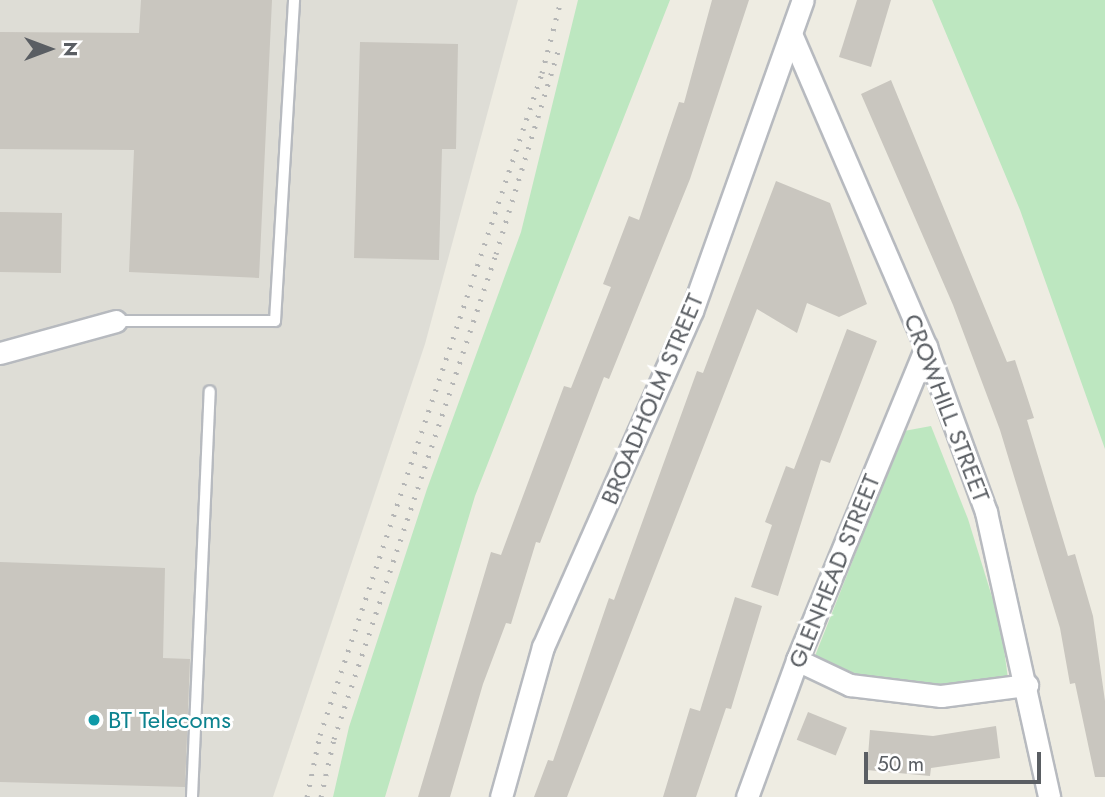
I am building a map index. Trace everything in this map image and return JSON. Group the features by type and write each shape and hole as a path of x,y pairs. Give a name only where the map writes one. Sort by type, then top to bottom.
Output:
{"street":[{"name":"BROADHOLM STREET","path":"501,797 543,647 692,311 803,0"},
{"name":"CROWHILL STREET","path":"792,36 926,347 986,512 1027,685 1049,797"},
{"path":"0,352 116,321"},
{"name":"GLENHEAD STREET","path":"747,797 797,660 926,347"},
{"path":"797,660 850,685 928,695 1027,685"}],"lane":[{"path":"116,321 275,321 294,0"},
{"path":"192,797 210,391"}],"shaded area":[{"path":"0,0 518,0 425,344 273,797 0,797"}],"green space":[{"path":"578,0 670,0 475,496 385,797 333,797 349,727 427,489 521,232"},
{"path":"932,0 1105,0 1105,449 1020,210"},
{"path":"931,426 968,519 1001,626 1008,679 945,690 867,680 813,661 904,431"}],"building":[{"path":"141,0 272,0 259,278 129,272 134,150 0,149 0,32 139,33"},
{"path":"712,0 749,0 690,179 609,379 604,377 540,543 536,542 511,624 506,623 483,684 450,797 418,797 491,552 501,555 564,386 571,388 611,287 603,284 629,216 639,220 679,102 684,103"},
{"path":"857,0 891,0 871,67 839,57"},
{"path":"360,42 458,44 456,149 442,149 439,260 354,258"},
{"path":"891,80 1007,362 1015,360 1034,418 1027,420 1068,556 1075,554 1093,616 1105,701 1105,777 1095,777 1075,683 1070,684 1060,628 1000,430 953,305 861,94"},
{"path":"776,181 830,203 867,304 839,317 807,303 797,333 757,309 567,797 534,797 548,760 553,761 609,598 614,600 697,371 703,373"},
{"path":"0,212 62,213 61,273 0,272"},
{"path":"847,329 877,341 830,463 821,460 778,596 751,587 772,525 765,522 786,466 794,469"},
{"name":"BT Telecoms","path":"0,562 165,568 163,658 190,659 185,787 0,782"},
{"path":"735,597 762,606 731,709 726,708 696,797 663,797 690,708 700,711"},
{"path":"808,712 847,728 836,756 797,740"},
{"path":"996,726 1000,758 931,768 930,776 867,770 870,730 933,736"}],"railway":[{"path":"307,797 320,735 542,73 561,0"},
{"path":"321,797 334,739 496,254 559,48"}],"place":[{"name":"BT Telecoms","path":"94,720"}]}
